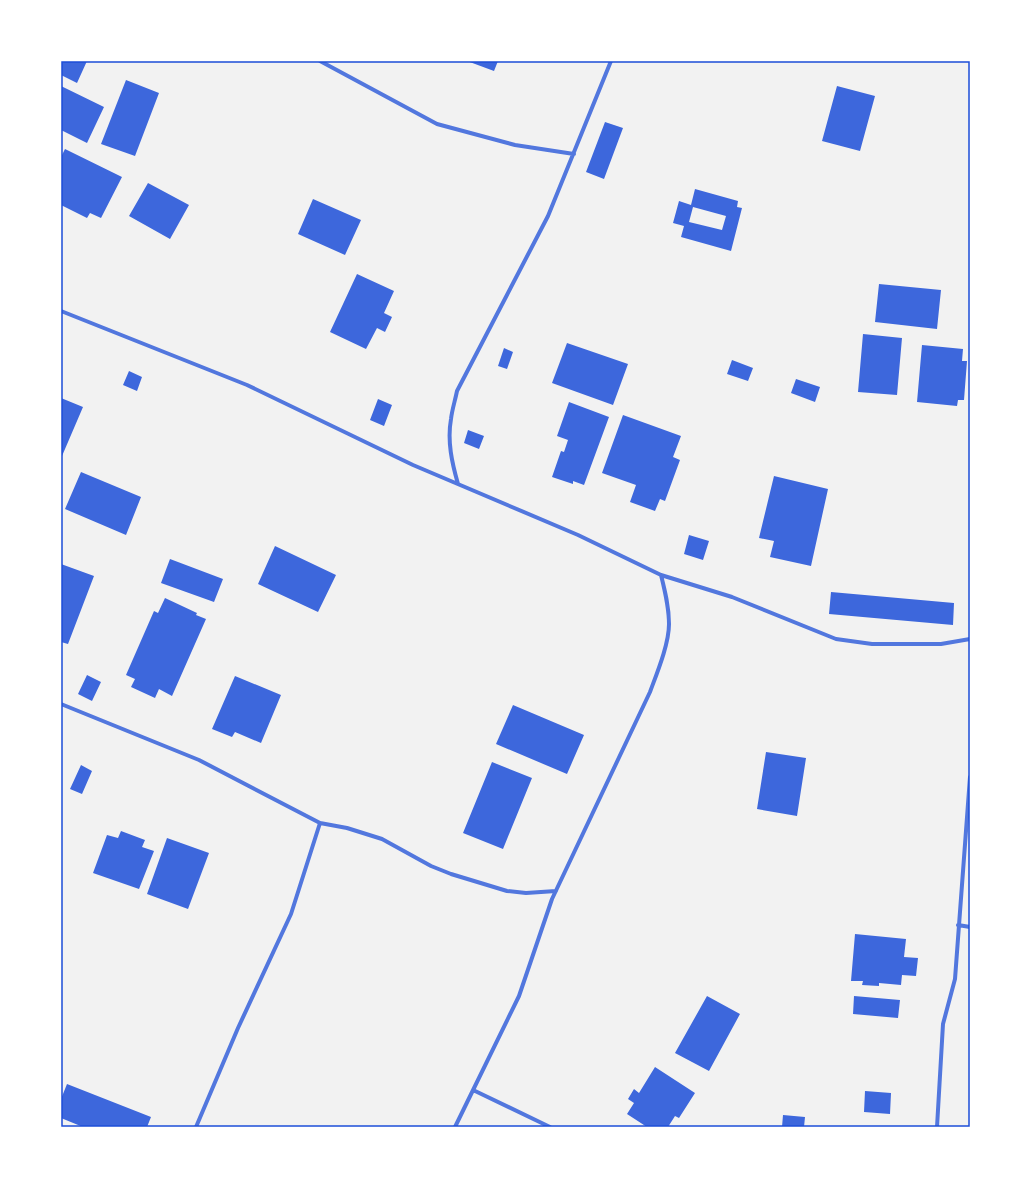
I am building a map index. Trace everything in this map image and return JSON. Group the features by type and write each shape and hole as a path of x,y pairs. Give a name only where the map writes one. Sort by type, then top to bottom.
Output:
{"street":[{"path":"320,61 437,124 515,145 574,154"},
{"path":"458,484 450,445 450,420 457,391 548,216 611,61"},
{"path":"61,311 247,385 413,466 578,535 661,575 732,597 836,639 872,644 942,644 970,639"},
{"path":"455,1127 519,996 552,899 650,692 662,656 669,625 667,599 661,575"},
{"path":"61,704 199,760 320,823 347,828 382,839 431,866 451,874 507,891 556,891"},
{"path":"937,1127 943,1024 955,979 970,777"},
{"path":"196,1127 238,1028 292,914 320,823"},
{"path":"958,925 970,927"},
{"path":"473,1090 550,1127"}],"building":[{"path":"61,61 87,61 77,83 61,75"},
{"path":"467,61 498,61 494,71"},
{"path":"126,80 159,93 135,156 101,144"},
{"path":"61,86 104,107 87,143 61,130"},
{"path":"837,86 875,96 860,151 822,141"},
{"path":"605,122 623,128 604,179 586,172"},
{"path":"65,149 122,177 101,218 90,213 87,218 61,205 61,157"},
{"path":"148,183 189,205 170,239 129,216"},
{"path":"695,189 738,201 737,207 742,208 731,251 681,237 684,226 673,223 679,201 691,205","holes":["693,207 726,216 722,230 689,222"]},
{"path":"313,199 361,220 345,255 298,234"},
{"path":"357,274 394,291 384,313 392,317 385,332 377,328 366,349 330,332"},
{"path":"879,284 941,290 937,329 875,322"},
{"path":"863,334 902,338 897,395 858,392"},
{"path":"567,343 628,364 613,405 552,383"},
{"path":"922,345 963,349 962,361 967,361 964,400 958,400 957,406 917,402"},
{"path":"504,348 513,352 507,369 498,366"},
{"path":"732,360 753,368 748,381 727,374"},
{"path":"129,371 142,377 137,391 123,385"},
{"path":"796,379 820,387 815,402 791,393"},
{"path":"61,398 83,407 62,456 61,456"},
{"path":"378,399 392,405 384,426 370,420"},
{"path":"569,402 609,417 584,485 573,481 573,484 552,477 561,451 564,452 568,440 557,436"},
{"path":"623,415 681,436 673,457 680,460 665,501 660,499 655,511 630,502 636,485 602,473"},
{"path":"468,430 484,436 479,449 464,443"},
{"path":"81,472 141,497 126,535 65,509"},
{"path":"774,476 828,489 811,566 770,557 774,541 759,538"},
{"path":"689,535 709,541 703,560 684,554"},
{"path":"275,546 336,575 318,612 258,584"},
{"path":"170,559 223,579 214,602 161,583"},
{"path":"61,564 94,576 68,644 61,642"},
{"path":"831,592 954,603 953,625 829,614"},
{"path":"165,598 197,613 196,615 206,619 172,696 159,689 155,698 131,687 135,679 126,675 154,611 158,613"},
{"path":"87,675 101,682 92,701 78,694"},
{"path":"235,676 281,695 261,743 235,732 232,737 212,729"},
{"path":"513,705 584,735 567,774 496,744"},
{"path":"766,752 806,758 797,816 757,809"},
{"path":"492,762 532,778 503,849 463,833"},
{"path":"81,765 92,771 82,794 70,789"},
{"path":"121,831 145,840 142,847 154,851 139,889 93,873 107,835 118,838"},
{"path":"167,838 209,853 188,909 147,894"},
{"path":"855,934 906,939 904,957 918,958 916,976 902,975 901,985 879,983 879,986 862,985 863,981 851,981"},
{"path":"707,996 740,1014 709,1071 675,1053"},
{"path":"854,996 900,1000 898,1018 853,1014"},
{"path":"655,1067 695,1093 679,1118 675,1116 668,1127 647,1127 627,1114 634,1103 628,1099 634,1089 639,1093"},
{"path":"67,1084 151,1117 147,1127 83,1127 61,1118 61,1099"},
{"path":"865,1091 891,1093 890,1114 864,1112"},
{"path":"783,1115 805,1117 804,1127 782,1127"}]}
